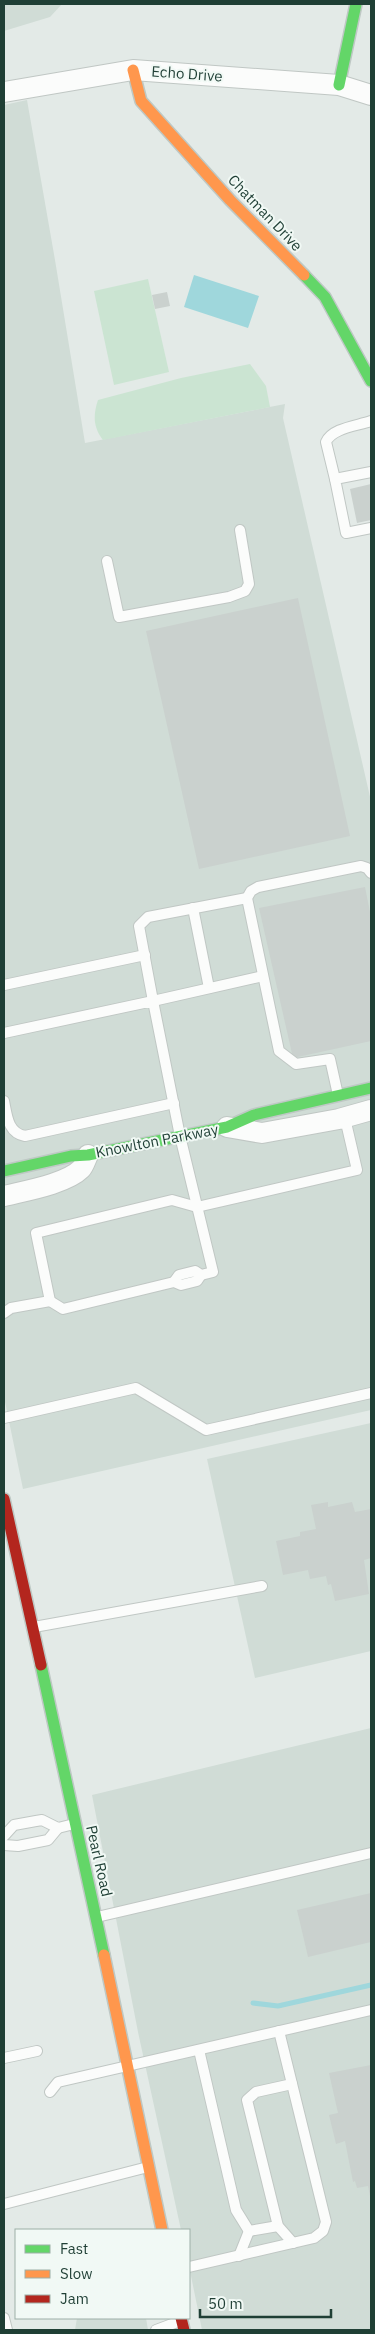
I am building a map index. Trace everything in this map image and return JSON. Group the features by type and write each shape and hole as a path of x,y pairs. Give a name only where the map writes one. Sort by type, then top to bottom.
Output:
{"street":[{"path":"339,85 356,4"},
{"name":"Echo Drive","path":"4,92 133,70 339,85 371,95"},
{"name":"Chatman Drive","path":"133,70 141,101 230,200 325,297 371,381"},
{"name":"Knowlton Parkway","path":"4,1171 71,1156 88,1155 227,1127 254,1116 371,1088"},
{"name":"Knowlton Parkway","path":"227,1127 262,1133 345,1118 371,1110"},
{"name":"Knowlton Parkway","path":"4,1196 50,1185 66,1178 81,1169 88,1155"},
{"name":"Pearl Road","path":"4,1499 76,1824 162,2229"}],"lane":[{"path":"371,421 334,433 328,437 326,442 346,533 371,528"},
{"path":"334,479 371,472"},
{"path":"107,561 119,617 229,597 245,590 249,584 240,530"},
{"path":"50,1301 36,1233 172,1200 197,1207 357,1170 330,1059 296,1064 279,1051 247,898 251,891 258,887 361,866 367,868 371,873"},
{"path":"6,1309 50,1301 63,1308 174,1282 178,1276 195,1271 201,1274 213,1272 180,1136 139,926 148,917 247,898"},
{"path":"194,908 209,988"},
{"path":"4,985 145,955"},
{"path":"4,1033 262,976"},
{"path":"4,1101 8,1123 14,1131 26,1136 174,1103"},
{"path":"4,1418 136,1388 206,1430 371,1393"},
{"path":"32,1627 262,1586"},
{"path":"4,1836 14,1825 42,1820 58,1828"},
{"path":"4,1845 18,1846 48,1840 58,1828 76,1824"},
{"path":"96,1917 371,1853"},
{"path":"50,2092 58,2082 127,2068 279,2030 371,2010"},
{"path":"190,2267 314,2238 322,2231 326,2222 279,2030"},
{"path":"198,2050 236,2210 248,2232 239,2256"},
{"path":"4,2058 37,2051"},
{"path":"292,2084 256,2092 247,2100 278,2226 293,2244"},
{"path":"4,2204 148,2166"},
{"path":"248,2232 278,2226"},
{"path":"4,2318 6,2330"},
{"path":"156,2330 182,2323"}],"shaded area":[{"path":"4,4 62,4 50,17 4,31"},
{"path":"27,100 85,443 285,404 283,418 371,801 371,1410 23,1489 4,1397 4,105"},
{"path":"371,1423 371,1651 255,1678 207,1459"},
{"path":"371,1728 371,2330 202,2330 190,2271 190,2229 181,2229 138,2032 92,1795"},
{"path":"77,2319 146,2319 148,2330 75,2330"}],"green space":[{"path":"148,279 169,372 114,385 94,291"},
{"path":"250,364 266,386 270,407 103,440 97,430 95,411 98,400 181,378"}],"water":[{"path":"194,275 259,296 248,328 184,307"}],"building":[{"path":"167,292 170,306 155,309 152,295"},
{"path":"371,484 371,520 357,523 350,489"},
{"path":"298,598 350,836 199,869 146,631"},
{"path":"365,887 371,917 371,1041 293,1058 259,908"},
{"path":"328,1502 328,1507 352,1502 355,1512 371,1509 371,1558 364,1560 369,1594 335,1601 331,1584 328,1585 326,1576 310,1579 308,1570 283,1575 276,1541 300,1536 300,1532 316,1529 311,1505"},
{"path":"371,1893 371,1942 308,1957 297,1910"},
{"path":"371,2065 370,2196 368,2186 357,2188 355,2181 353,2182 345,2141 336,2144 329,2115 338,2113 329,2073"}],"waterway":[{"path":"253,2003 278,2006 371,1985"}],"traffic: fast":[{"path":"339,85 356,4"},
{"path":"304,275 325,297 371,381"},
{"path":"4,1171 71,1156 88,1155 227,1127 254,1115 371,1088"},
{"path":"41,1665 104,1955"}],"traffic: slow":[{"path":"133,70 141,101 230,200 304,275"},
{"path":"104,1955 162,2229"}],"traffic: jam":[{"path":"4,1499 41,1665"},
{"path":"181,2319 184,2330"}]}
